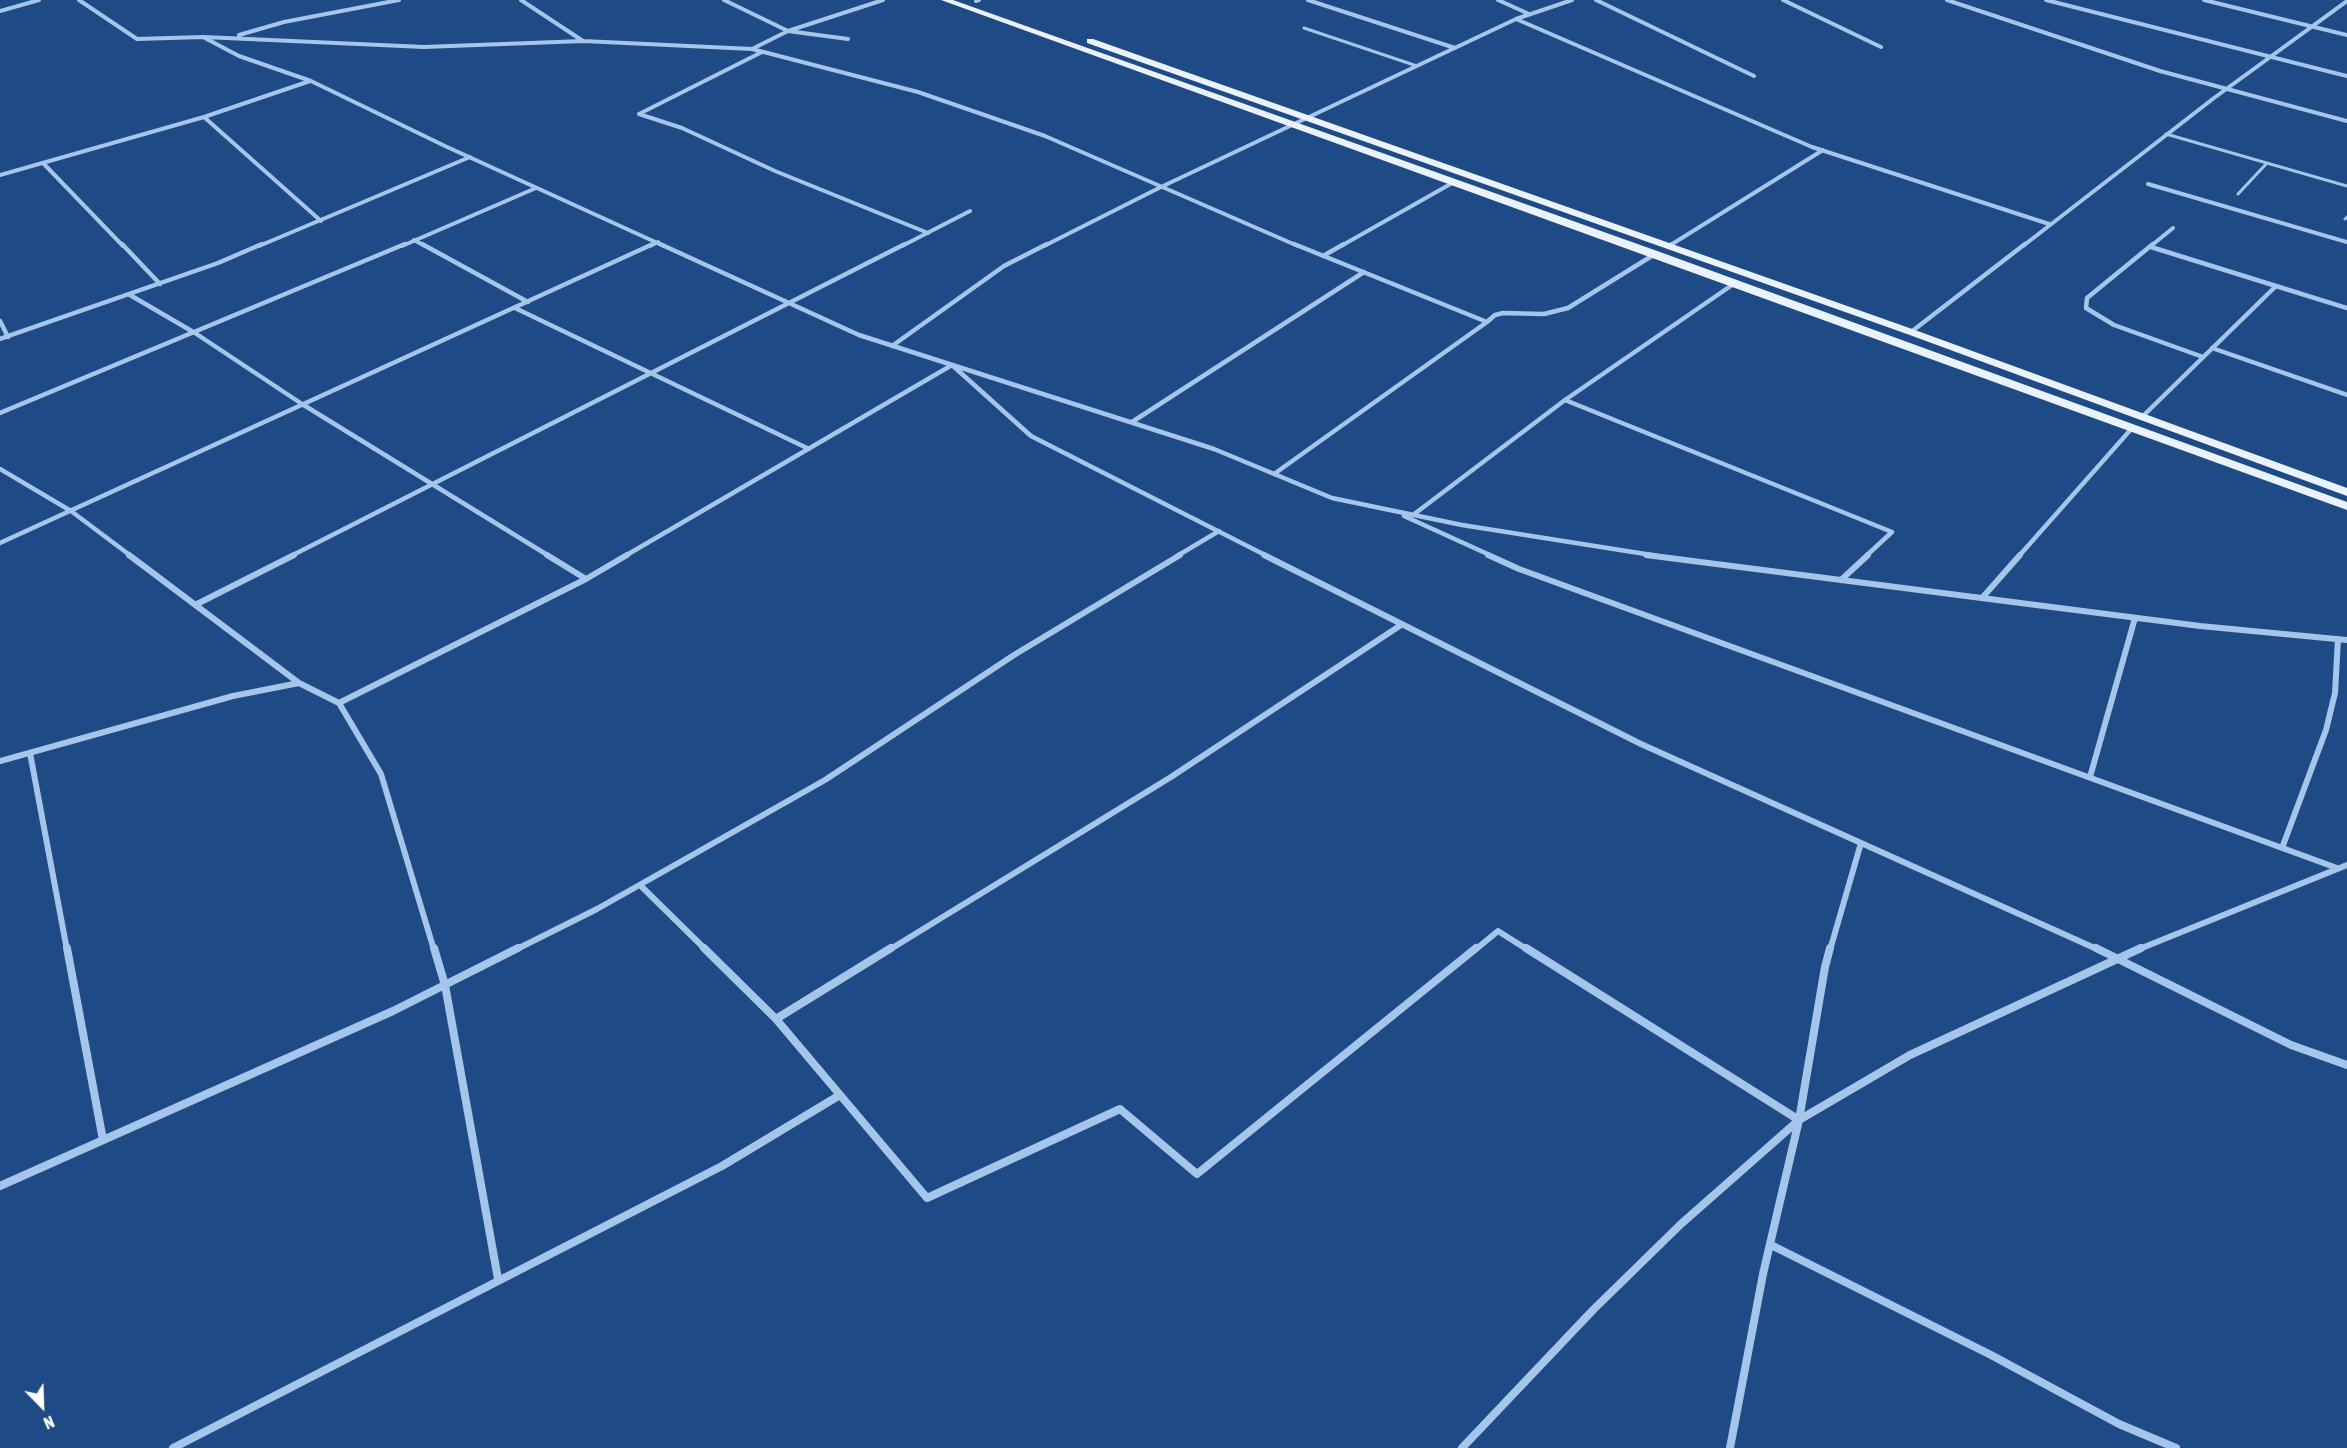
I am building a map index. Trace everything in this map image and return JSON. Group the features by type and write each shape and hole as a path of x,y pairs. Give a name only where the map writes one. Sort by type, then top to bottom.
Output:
{"main road":[{"path":"945,0 1656,254 2347,506"},
{"path":"976,0 1911,332 2347,492"}],"street":[{"path":"0,11 39,0"},
{"path":"79,0 137,39 233,37 318,44 424,47 583,41 752,49 918,92 1045,136 1323,256 1487,322"},
{"path":"233,37 284,22 399,0"},
{"path":"521,0 583,41"},
{"path":"724,0 788,31 848,39"},
{"path":"752,49 788,31 883,0"},
{"path":"1308,0 1455,48"},
{"path":"1498,0 1530,15"},
{"path":"892,346 1004,266 1161,187 1516,19 1572,0"},
{"path":"1596,0 1754,76"},
{"path":"1783,0 1881,47"},
{"path":"1947,0 2225,90 2347,121"},
{"path":"2046,0 2347,76"},
{"path":"2204,0 2347,35"},
{"path":"1911,332 2166,134 2347,1"},
{"path":"1516,19 1823,150 2049,224"},
{"path":"203,37 239,56 311,81 470,158 860,335 1214,449 1332,498 1413,515 1647,555 2135,618 2347,640"},
{"path":"762,52 639,114 682,128 775,171 928,232"},
{"path":"0,176 204,117 311,81"},
{"path":"204,117 321,220"},
{"path":"1668,246 1823,150"},
{"path":"0,339 160,284 470,158"},
{"path":"43,163 160,284"},
{"path":"1323,256 1454,182"},
{"path":"2148,184 2347,242"},
{"path":"0,412 195,333 536,188"},
{"path":"195,605 970,211"},
{"path":"2173,228 2088,298 2086,308 2114,325 2203,357"},
{"path":"414,240 528,302"},
{"path":"0,543 658,242"},
{"path":"2151,247 2347,308"},
{"path":"1274,474 1495,315 1503,313 1544,314 1568,308 1656,254"},
{"path":"1132,422 1364,273"},
{"path":"1413,515 1565,400 1735,283"},
{"path":"2143,416 2276,286"},
{"path":"130,295 195,333 302,404 434,483 586,579"},
{"path":"515,308 809,449"},
{"path":"0,321 8,337"},
{"path":"2212,348 2347,395"},
{"path":"339,703 586,579 952,365"},
{"path":"952,365 1031,436 1401,626 1641,744 2117,958 2291,1045 2347,1065"},
{"path":"1565,400 1892,532 1841,580"},
{"path":"1982,598 2133,427"},
{"path":"0,470 71,511 299,683 339,703 381,774 445,985 498,1279"},
{"path":"1394,511 1519,569 2338,868"},
{"path":"0,1186 393,1011 597,909 825,780 1014,655 1219,531"},
{"path":"2090,777 2135,618"},
{"path":"776,1019 1171,777 1401,626"},
{"path":"2282,848 2326,730 2335,693 2338,639"},
{"path":"0,761 233,696 299,683"},
{"path":"30,753 103,1140"},
{"path":"1730,1448 1799,1120 1825,968 1861,843"},
{"path":"1462,1448 1593,1310 1681,1224 1799,1120 1910,1055 2117,958 2347,865"},
{"path":"640,885 776,1019 927,1198 1120,1108 1197,1174 1498,931 1799,1120"},
{"path":"173,1448 498,1279 722,1166 840,1095"},
{"path":"1771,1245 1991,1355 2119,1424 2176,1448"}],"lane":[{"path":"1304,28 1417,66"},
{"path":"2166,134 2347,186"},
{"path":"2238,194 2267,163"}]}
